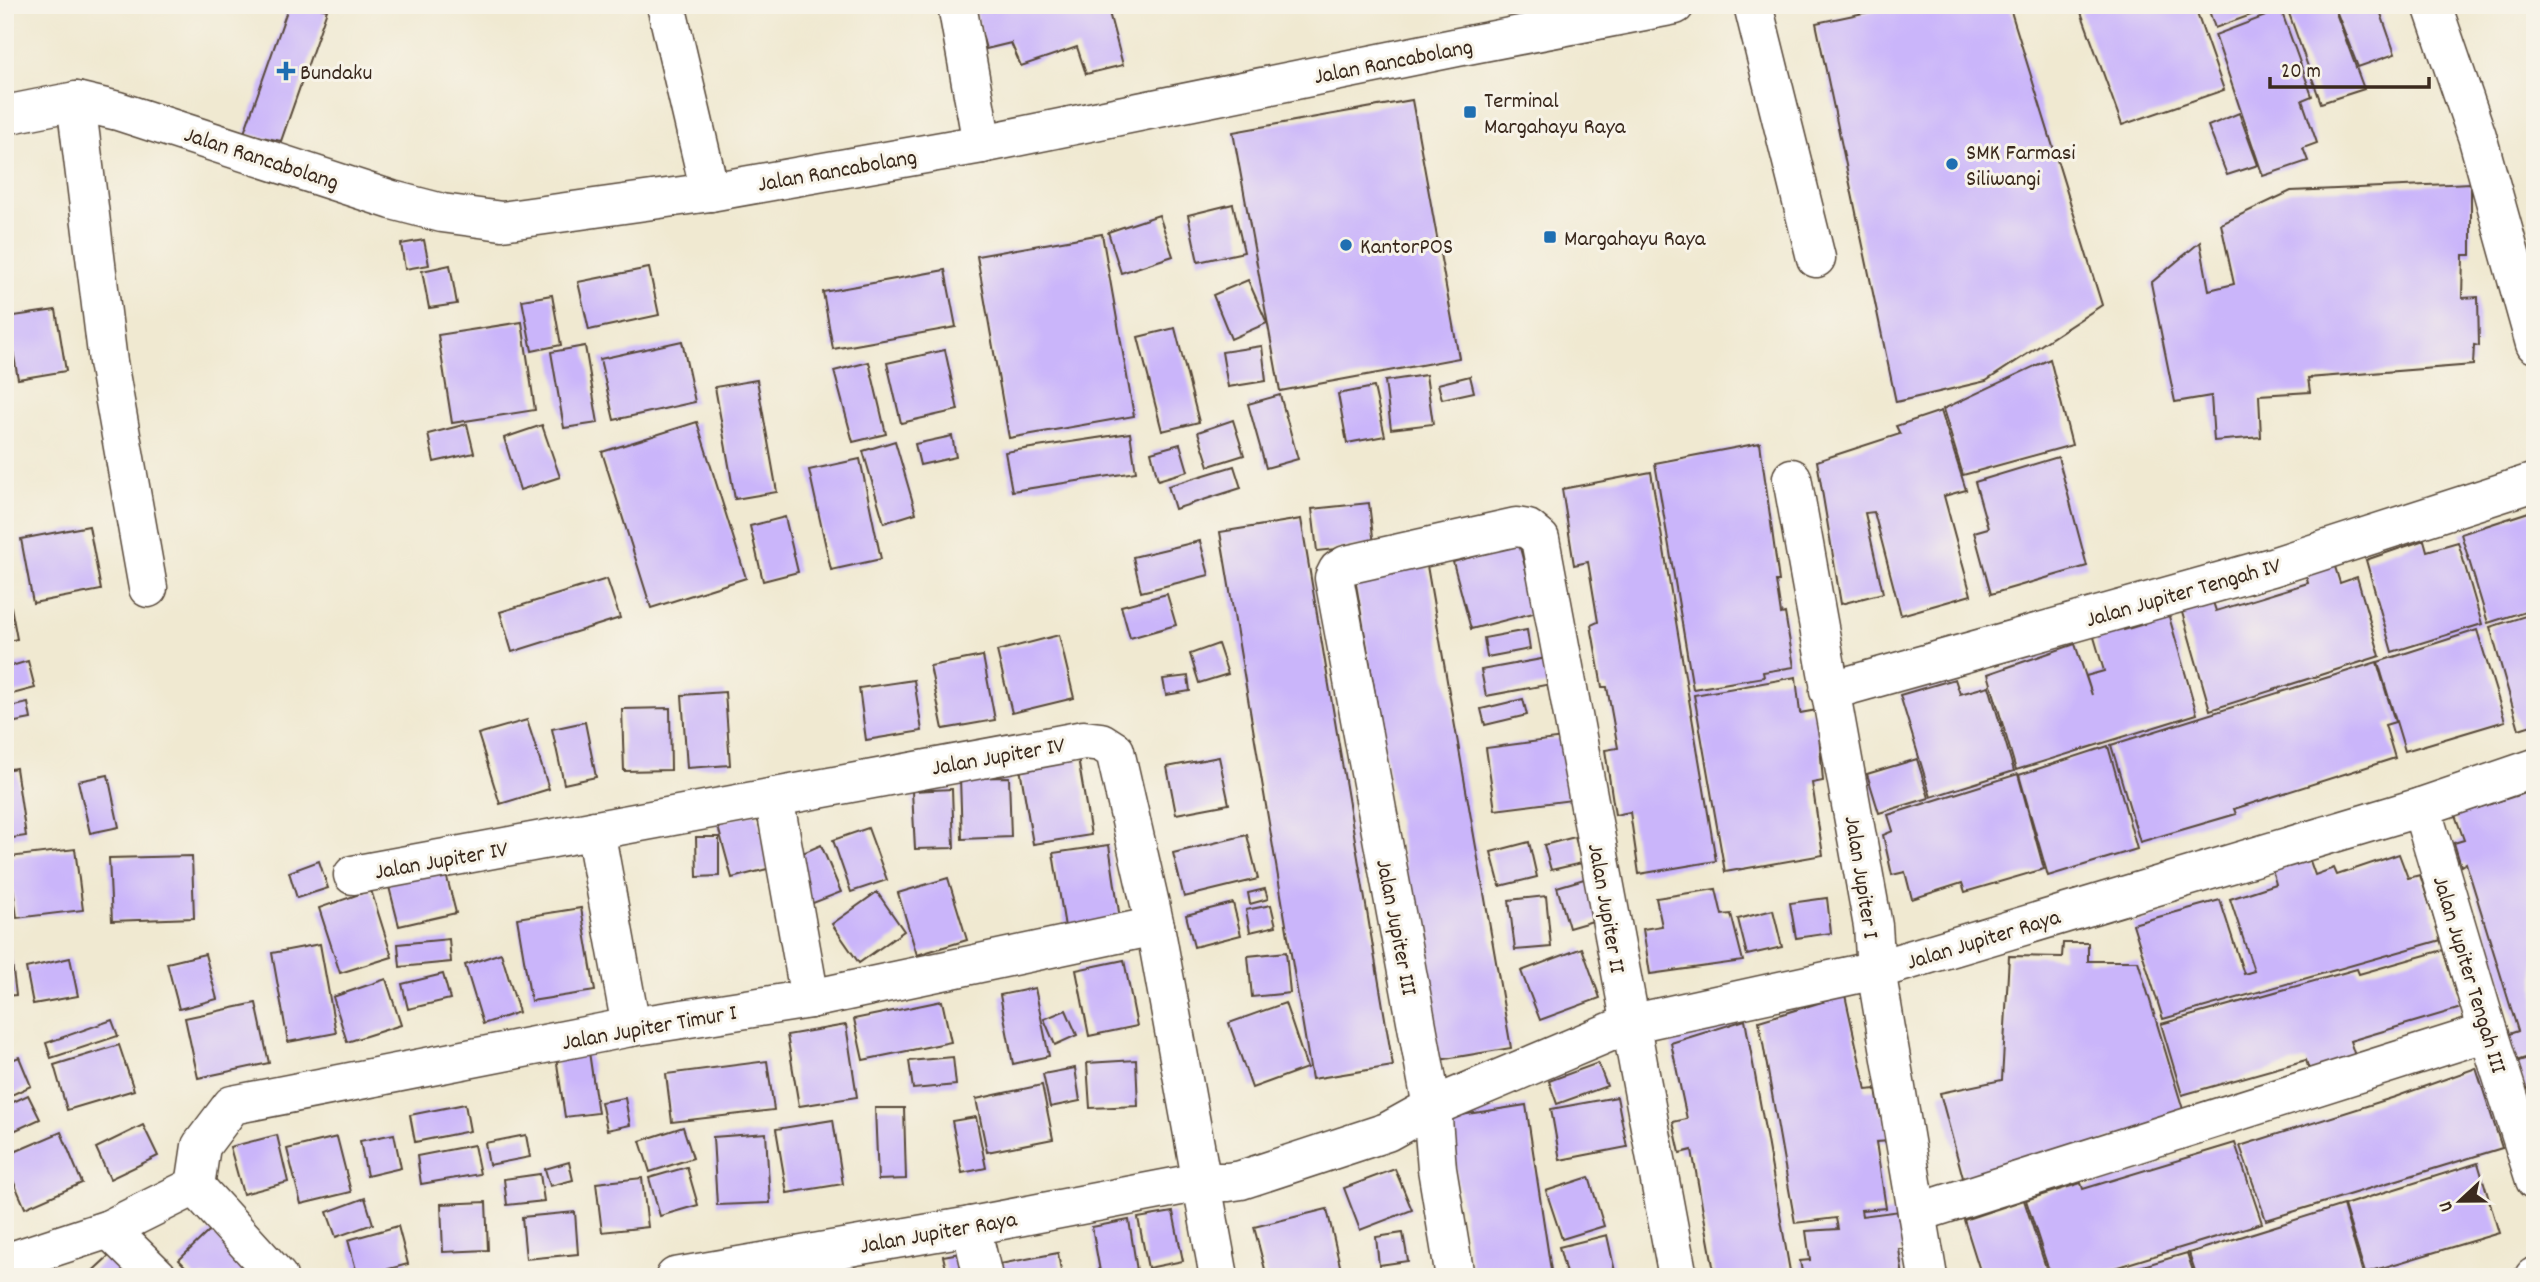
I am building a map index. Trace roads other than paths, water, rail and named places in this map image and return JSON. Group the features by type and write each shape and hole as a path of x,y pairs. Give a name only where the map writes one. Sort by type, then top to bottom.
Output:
{"street":[{"path":"666,5 707,176"},
{"path":"957,5 979,126"},
{"name":"Jalan Rancabolang","path":"5,115 76,101 118,111 392,200 442,214 502,221 707,176 979,126 1449,48 1675,5"},
{"path":"1753,5 1816,258"},
{"path":"2432,5 2477,136 2497,206 2525,273 2535,344"},
{"path":"76,101 108,362 148,588"},
{"name":"Jalan Jupiter I","path":"1792,478 1873,926 1876,970 1928,1277"},
{"name":"Jalan Jupiter Tengah IV","path":"1829,691 2272,567 2535,482"},
{"name":"Jalan Jupiter III","path":"1455,1277 1437,1169 1432,1107 1334,578 1338,570 1346,565 1516,527 1528,529 1540,539"},
{"name":"Jalan Jupiter II","path":"1540,539 1678,1277"},
{"name":"Jalan Jupiter IV","path":"353,875 1084,740 1101,742 1115,751 1155,926 1219,1277"},
{"name":"Jalan Jupiter Raya","path":"675,1277 971,1226 1201,1182 1237,1155 1379,1107 1432,1107 1629,1024 1876,970 2421,807 2535,768"},
{"path":"774,797 810,999"},
{"name":"Jalan Jupiter Tengah III","path":"2421,807 2487,1032 2535,1180"},
{"path":"594,830 632,1027"},
{"name":"Jalan Jupiter Timur I","path":"195,1185 201,1146 232,1105 632,1027 810,999 1155,926"},
{"path":"1917,1213 2487,1032"},
{"path":"5,1263 109,1229 195,1185 278,1277"},
{"path":"971,1226 983,1277"},
{"path":"109,1229 158,1277"}],"place":[{"name":"Bundaku","path":"286,71"},
{"name":"Terminal Margahayu Raya","path":"1470,112"},
{"name":"SMK Farmasi Siliwangi","path":"1952,164"},
{"name":"Margahayu Raya","path":"1550,237"},
{"name":"KantorPOS","path":"1346,245"}]}
